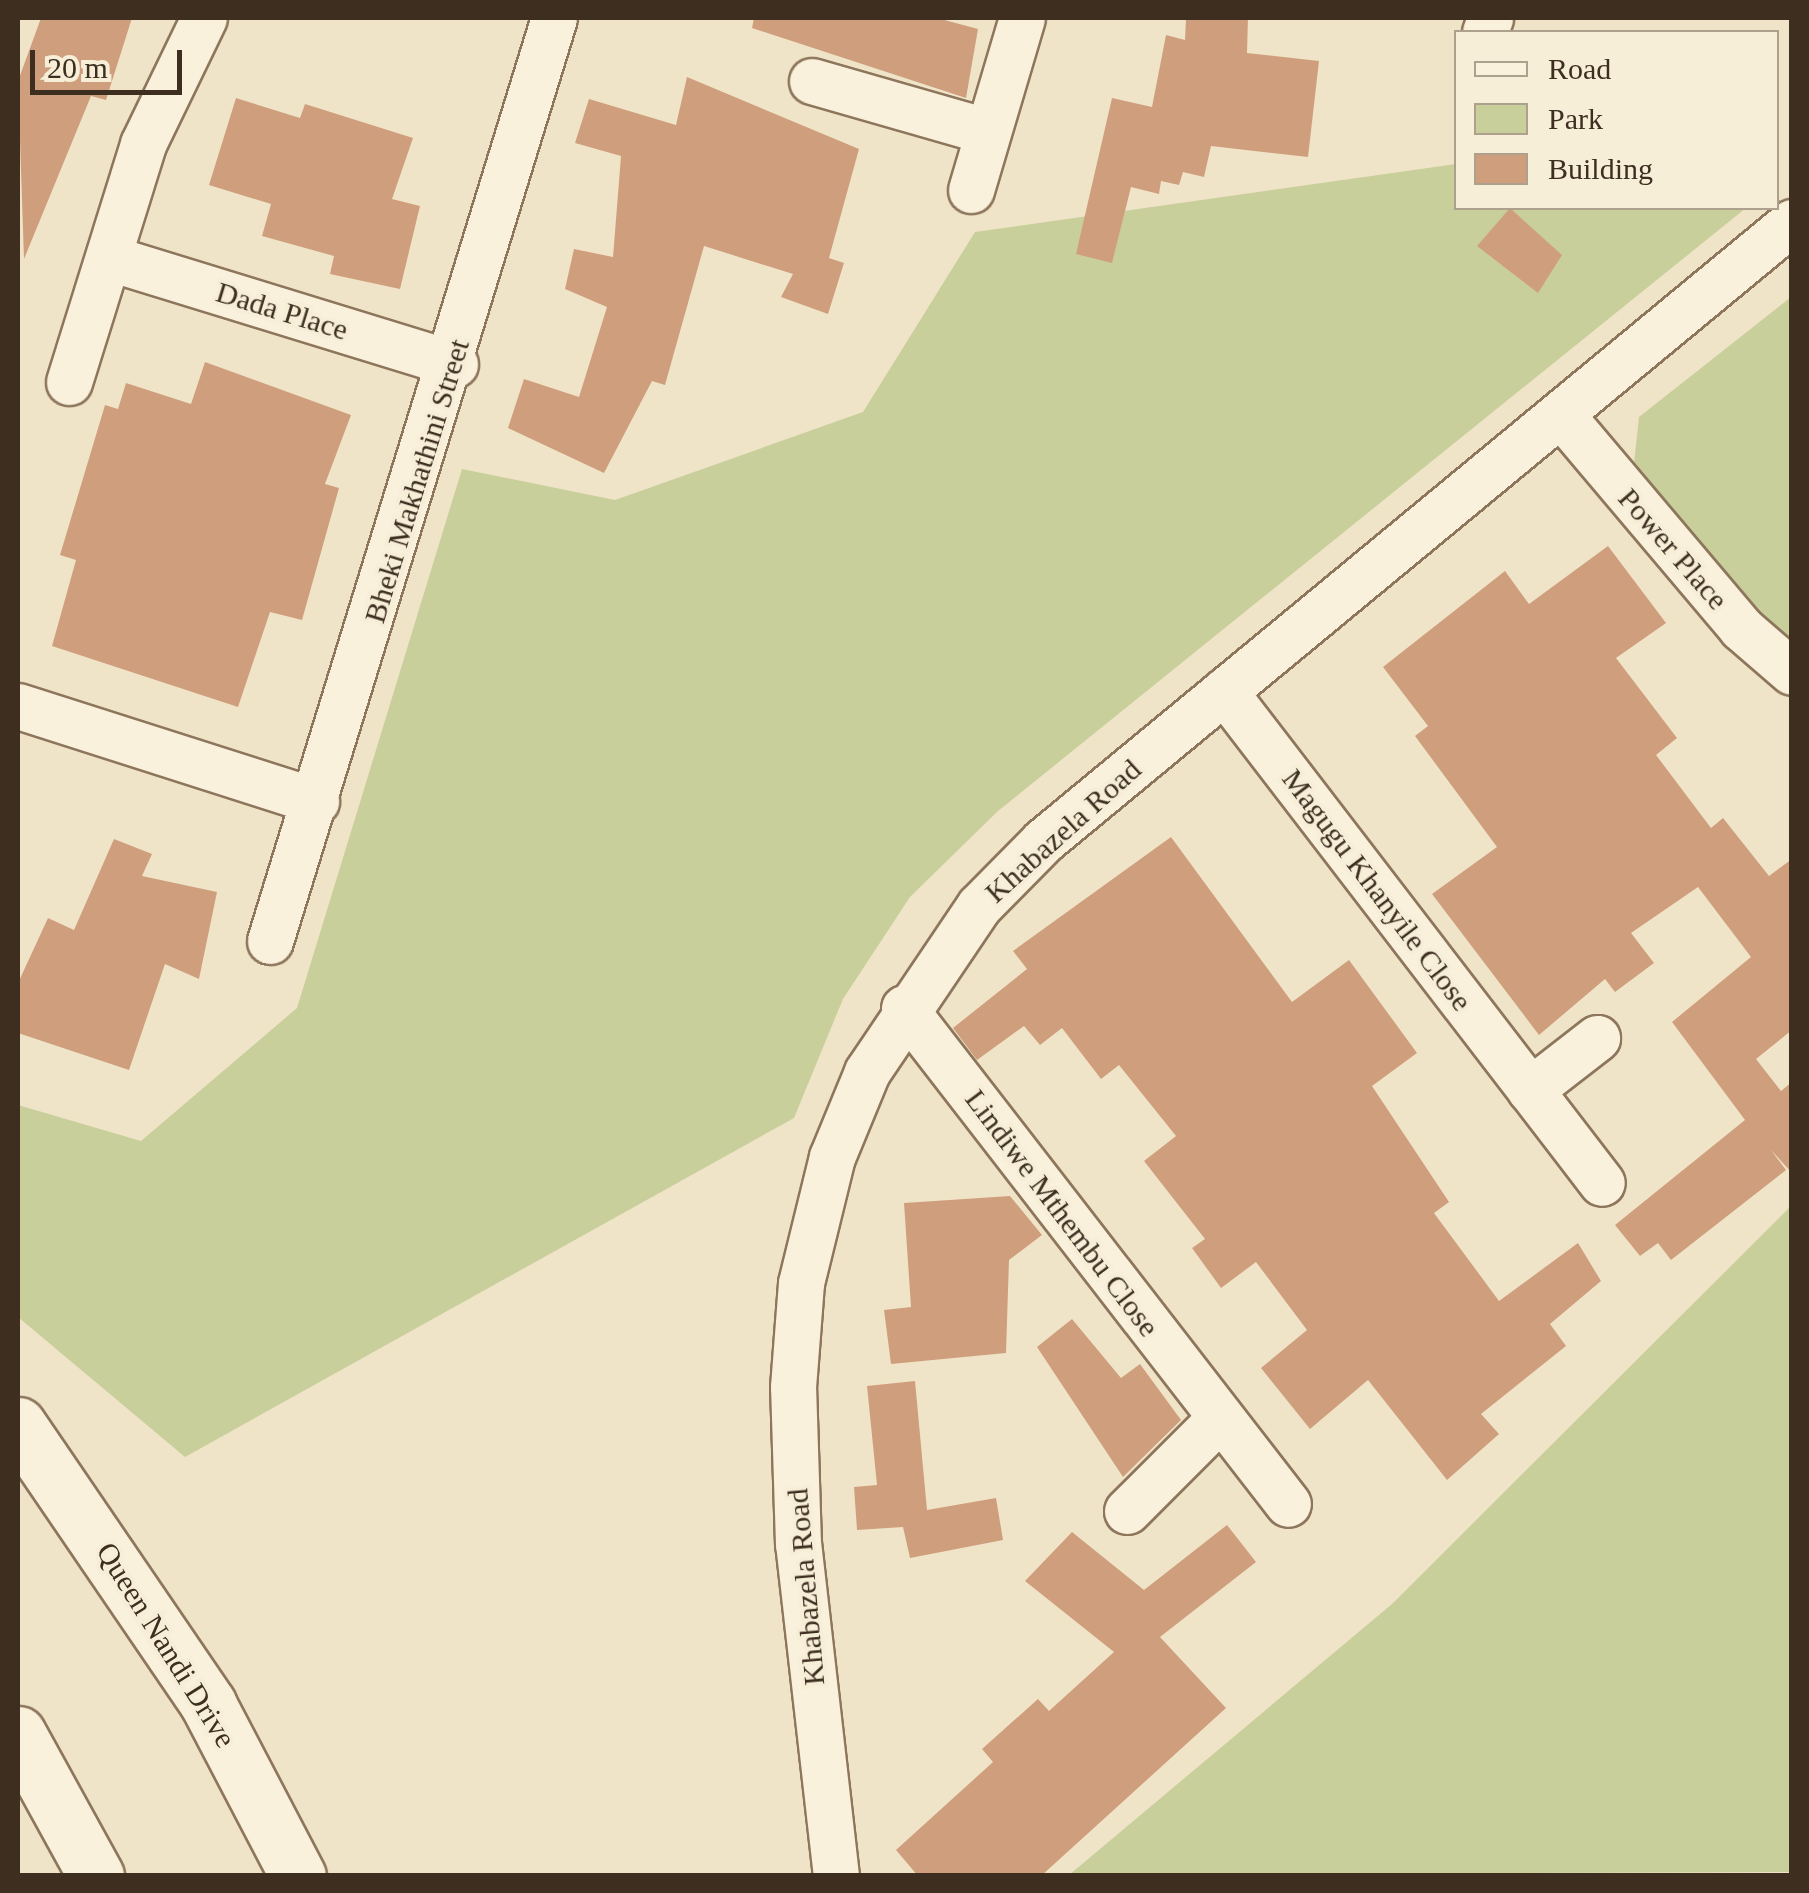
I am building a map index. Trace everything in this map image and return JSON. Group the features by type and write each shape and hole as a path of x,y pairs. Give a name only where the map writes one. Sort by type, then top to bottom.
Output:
{"main road":[{"name":"Queen Nandi Drive","path":"18,1424 208,1704 298,1876"},
{"path":"18,1734 96,1876"}],"street":[{"path":"68,382 143,144 204,18"},
{"name":"Bheki Makhathini Street","path":"270,941 454,364 554,18"},
{"path":"971,190 1022,18"},
{"path":"812,80 986,131"},
{"name":"Khabazela Road","path":"836,1876 798,1544 801,1283 832,1157 904,1008 979,906 1043,841 1563,418 1792,222"},
{"name":"Dada Place","path":"110,258 454,364"},
{"name":"Power Place","path":"1563,418 1741,628 1792,672"},
{"name":"Magugu Khanyile Close","path":"1224,690 1602,1183"},
{"path":"18,706 316,801"},
{"name":"Lindiwe Mthembu Close","path":"904,1008 1288,1504"},
{"path":"1530,1090 1597,1038"},
{"path":"1127,1511 1219,1419"}],"green space":[{"path":"1454,164 1454,210 1744,210 998,811 910,897 843,999 794,1118 185,1457 18,1317 18,1105 141,1141 297,1008 462,469 615,500 863,412 975,232"},
{"path":"1791,297 1791,653 1633,472 1639,417"},
{"path":"1791,1206 1791,1872 1069,1875 1392,1604"}],"building":[{"path":"41,18 132,18 106,100 91,96 24,259 18,81"},
{"path":"754,18 937,18 978,29 966,98 752,28"},
{"path":"1186,18 1248,18 1247,53 1319,61 1308,157 1211,146 1204,177 1183,172 1179,185 1161,181 1159,194 1131,187 1112,263 1076,254 1112,98 1152,107 1166,35 1185,40"},
{"path":"687,77 859,149 829,258 844,263 828,314 781,297 793,274 704,246 665,385 652,381 604,473 508,428 524,379 579,397 607,307 565,289 574,249 613,257 621,156 575,143 589,99 676,125"},
{"path":"236,98 300,118 305,104 413,138 392,199 420,206 400,289 330,274 334,256 262,236 271,204 209,185"},
{"path":"1512,210 1562,255 1538,293 1477,246"},
{"path":"205,362 351,415 325,484 339,488 302,620 270,612 238,707 52,646 76,560 60,555 105,405 118,409 126,383 191,404"},
{"path":"1608,546 1666,623 1616,658 1677,738 1656,755 1711,828 1723,818 1769,876 1792,859 1792,1030 1756,1059 1781,1091 1792,1082 1792,1173 1771,1150 1786,1170 1671,1260 1658,1243 1640,1256 1615,1225 1745,1120 1672,1022 1751,957 1698,887 1631,933 1654,963 1615,992 1605,979 1539,1035 1432,894 1497,847 1415,736 1428,726 1383,667 1505,571 1529,604"},
{"path":"1171,837 1292,1002 1349,960 1417,1053 1372,1086 1449,1202 1434,1213 1499,1301 1578,1243 1601,1281 1550,1324 1566,1346 1481,1414 1499,1434 1447,1480 1368,1380 1310,1429 1261,1368 1307,1330 1256,1262 1221,1288 1192,1248 1205,1239 1144,1161 1176,1136 1119,1065 1101,1079 1062,1028 1040,1045 1024,1026 977,1060 953,1028 1027,969 1013,951"},
{"path":"114,839 152,854 142,876 217,892 199,979 165,964 129,1070 18,1033 18,983 48,918 74,930"},
{"path":"1010,1196 1042,1235 1009,1260 1006,1353 891,1364 884,1310 911,1307 904,1203"},
{"path":"1072,1319 1121,1378 1140,1364 1181,1420 1123,1477 1037,1347"},
{"path":"915,1381 927,1510 996,1498 1003,1540 910,1558 903,1527 857,1530 854,1487 877,1485 867,1386"},
{"path":"1227,1525 1256,1562 1160,1637 1226,1708 1041,1876 918,1876 896,1850 993,1762 982,1749 1038,1699 1049,1711 1114,1652 1025,1581 1072,1532 1144,1590"}]}
